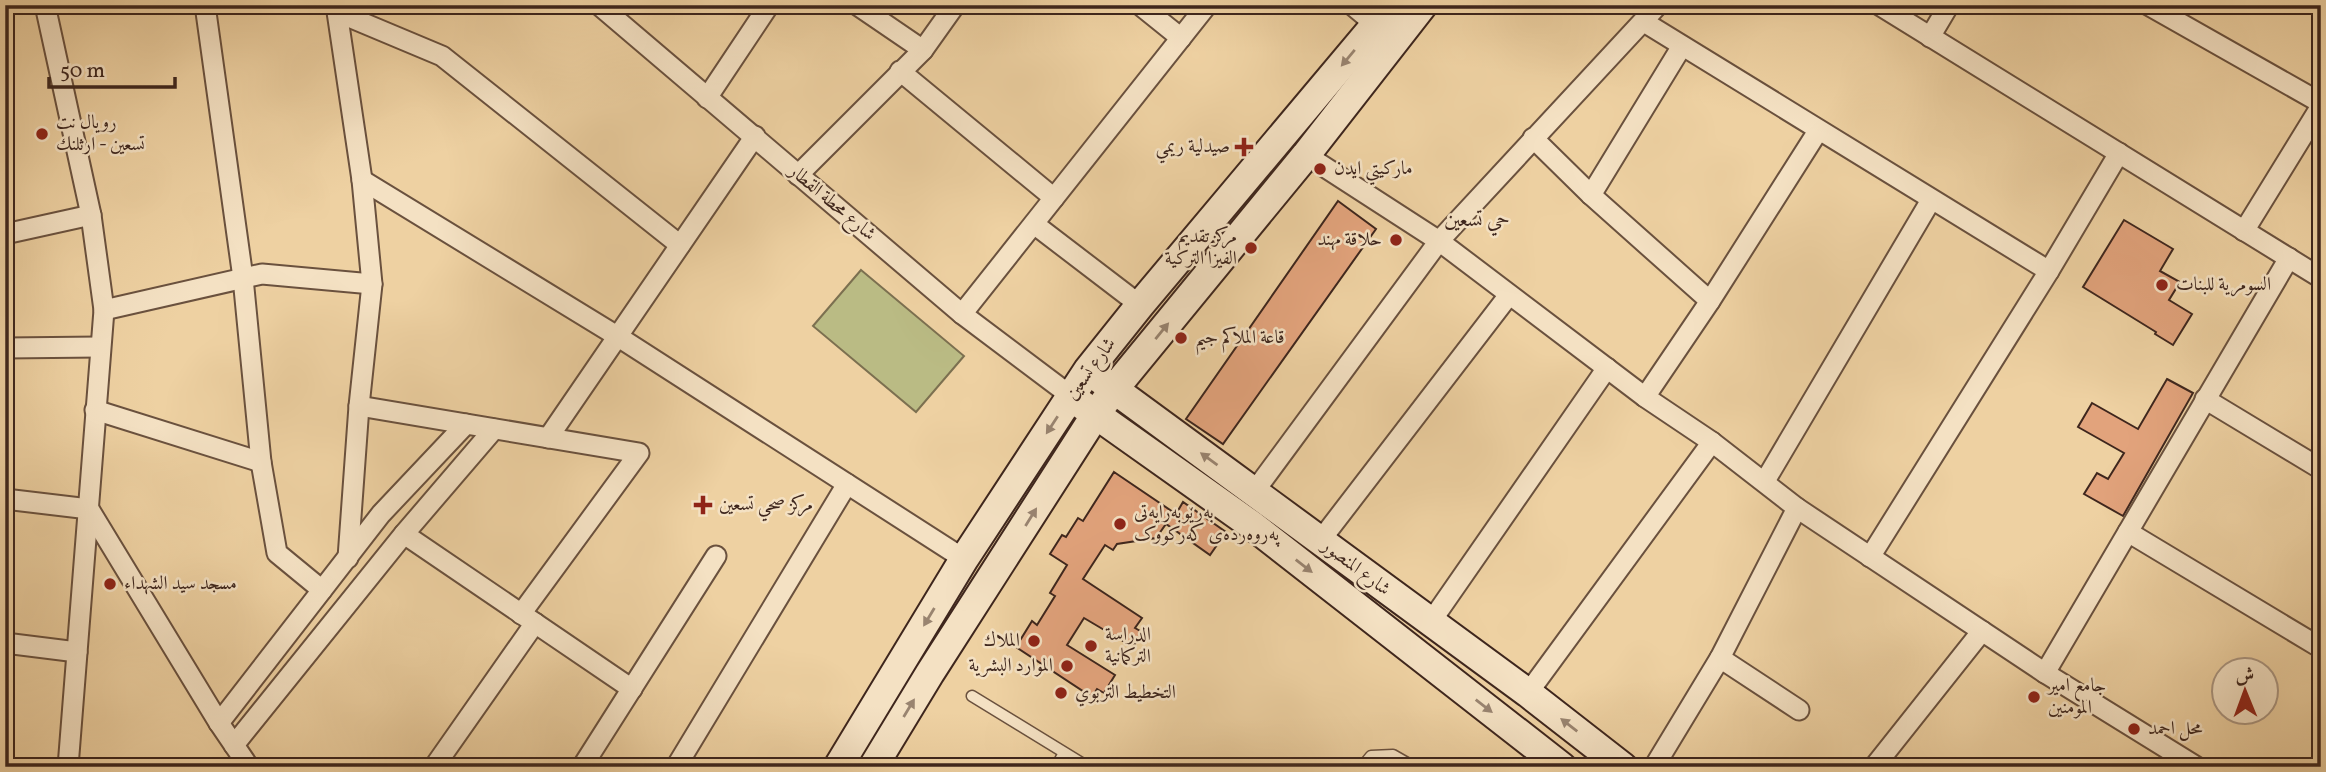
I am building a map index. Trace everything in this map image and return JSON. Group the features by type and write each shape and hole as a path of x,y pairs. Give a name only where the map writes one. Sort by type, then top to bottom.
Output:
{"main road":[{"name":"شارع تسعين","path":"873,767 930,673 1114,389 1306,155 1423,5"},
{"name":"شارع تسعين","path":"838,767 964,559 1088,370 1140,304 1384,15"},
{"name":"شارع المنصور","path":"1088,370 1528,693 1623,767"},
{"name":"شارع المنصور","path":"1071,396 1253,526 1562,767"}],"street":[{"path":"45,5 91,215 104,310 68,767"},
{"path":"205,5 243,278 261,462 278,553 322,590"},
{"name":"شارع محطة القطار","path":"598,5 962,314 1071,396"},
{"path":"707,97 769,5"},
{"path":"857,5 923,50"},
{"path":"798,175 923,50 955,5"},
{"path":"1140,5 1181,38"},
{"path":"962,314 1207,5"},
{"path":"1352,5 1384,15"},
{"path":"1254,492 1439,241 1658,5"},
{"path":"1879,5 2321,278"},
{"path":"1930,37 1948,5"},
{"path":"2155,7 2321,105 2244,231"},
{"path":"336,9 362,180 372,284 359,406 348,558"},
{"path":"336,9 442,57 680,245"},
{"path":"1644,22 2049,271"},
{"path":"1591,195 1682,46"},
{"path":"900,71 1054,198"},
{"path":"1645,397 1710,301 1818,131"},
{"path":"548,438 755,136"},
{"path":"1533,138 1591,195 1710,301"},
{"path":"1870,557 2049,271 2119,153"},
{"path":"1306,155 1439,241 1645,397 1765,481 1797,508 2045,673 2197,767"},
{"path":"362,180 617,336 964,559"},
{"path":"1765,481 1931,200"},
{"path":"5,234 91,215"},
{"path":"1034,224 1140,304"},
{"path":"2045,673 2289,258"},
{"path":"104,310 262,274 372,284"},
{"path":"1320,541 1509,295"},
{"path":"5,348 99,347"},
{"path":"1430,623 1607,368"},
{"path":"2205,399 2321,468"},
{"path":"359,406 639,453 528,619 434,767"},
{"path":"95,410 261,462"},
{"path":"219,723 382,514 466,424"},
{"path":"234,745 404,534 494,429"},
{"path":"1528,693 1712,442"},
{"path":"676,767 848,484"},
{"path":"5,499 89,509"},
{"path":"1654,767 1720,658 1797,508"},
{"path":"89,509 219,723 249,767"},
{"path":"2128,532 2321,648"},
{"path":"404,534 632,689"},
{"path":"582,767 716,556"},
{"path":"1876,766 1982,631"},
{"path":"5,643 78,652"},
{"path":"1720,658 1799,710"}],"lane":[{"path":"972,696 1088,767"},
{"path":"1056,767 1064,752"},
{"path":"1362,767 1371,756 1393,755 1415,767"}],"green space":[{"path":"861,270 964,356 916,412 813,326"}],"building":[{"path":"1338,201 1376,229 1223,444 1186,419"},
{"path":"2124,220 2173,249 2160,271 2180,282 2169,300 2192,314 2173,345 2083,287"},
{"path":"2167,379 2193,393 2123,516 2084,494 2097,473 2108,479 2124,453 2078,427 2092,403 2138,429"},
{"path":"1114,472 1176,514 1183,502 1226,532 1210,555 1166,524 1156,538 1117,544 1113,550 1105,545 1083,579 1142,618 1135,628 1142,632 1133,647 1084,618 1067,645 1115,675 1104,693 1097,689 1092,697 1016,647 1032,621 1037,625 1055,596 1050,593 1067,565 1050,554 1062,535 1066,537 1078,518 1083,521"}],"place":[{"name":"رويال نت تسعين - ارثلنك","path":"42,134"},
{"name":"صيدلية ريمي","path":"1244,147"},
{"name":"ماركيتي ايدن","path":"1320,169"},
{"name":"حلاقة مهند","path":"1396,240"},
{"name":"مركز تقديم الفيزا التركية","path":"1251,248"},
{"name":"السومرية للبنات","path":"2162,285"},
{"name":"قاعة الملاكم جيم","path":"1181,338"},
{"name":"مركز صحي تسعين","path":"703,505"},
{"name":"بەڕێوبەرایەتی پەروەردەی کەرکووک","path":"1120,524"},
{"name":"مسجد سيد الشهداء","path":"110,584"},
{"name":"الملاك","path":"1034,641"},
{"name":"الدراسة التركمانية","path":"1091,646"},
{"name":"الموارد البشرية","path":"1067,666"},
{"name":"التخطيط التربوي","path":"1061,693"},
{"name":"جامع امير المومنين","path":"2034,697"},
{"name":"محل احمد","path":"2134,729"}],"district":[{"name":"حي تسعين","path":"1477,220"}]}
